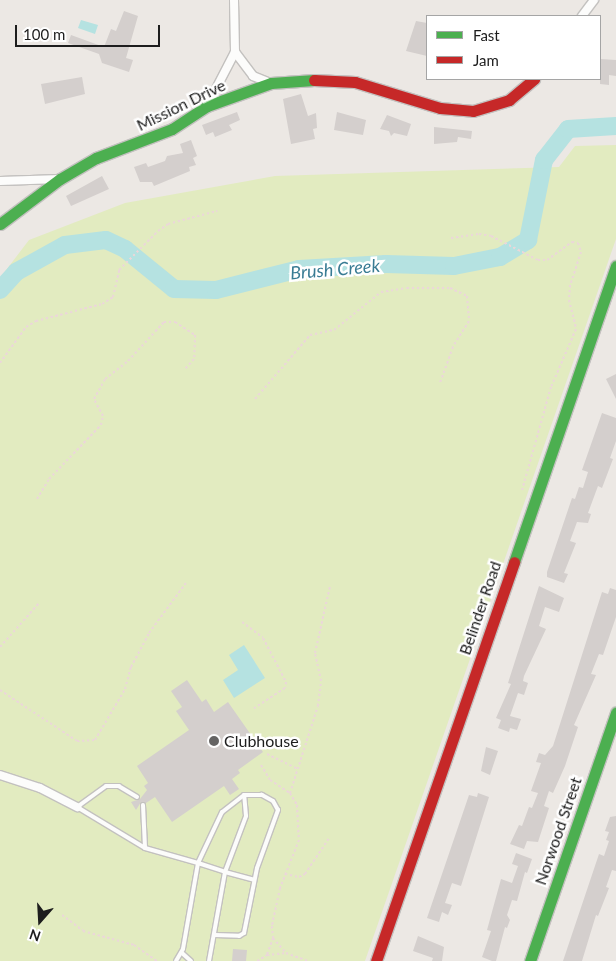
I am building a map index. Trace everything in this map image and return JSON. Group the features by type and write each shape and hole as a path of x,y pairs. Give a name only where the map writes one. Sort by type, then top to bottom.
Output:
{"street":[{"path":"207,106 236,52 234,0"},
{"path":"583,15 594,0"},
{"path":"236,52 253,76 271,83"},
{"name":"Mission Drive","path":"0,224 60,178 96,158 172,130 207,106 271,83 315,80 355,82 440,108 473,111 509,100 533,80"},
{"path":"0,181 60,178"},
{"name":"Belinder Road","path":"376,961 616,266"},
{"name":"Norwood Street","path":"530,961 616,712"},
{"path":"0,774 40,788 76,807"}],"lane":[{"path":"137,797 119,786 106,786 76,807 145,848 254,880"},
{"path":"208,961 215,935 225,872 246,816 244,795"},
{"path":"176,961 182,953 198,863 222,812 244,795 262,795 278,807 254,880 244,933 239,936 215,935"},
{"path":"143,805 145,848"},
{"path":"182,953 191,961"}],"path":[{"path":"0,363 26,327 36,321 102,304 113,297 119,270 153,236 168,224 217,211"},
{"path":"452,238 479,234 498,239 530,256 547,260 572,242 578,243 581,252 570,285 570,300 576,329 551,388 522,490"},
{"path":"255,399 310,335 334,330 381,292 407,288 450,288 467,296 468,321 453,347 440,383"},
{"path":"37,499 49,479 101,425 103,416 94,399 105,379 128,361 164,322 176,322 195,335 194,359 184,370"},
{"path":"0,690 77,741 95,740 125,689 131,667 149,633 186,583"},
{"path":"290,793 318,706 321,681 315,652 330,586"},
{"path":"0,647 40,603"},
{"path":"242,622 263,638 286,682 285,688 254,708"},
{"path":"267,754 298,769"},
{"path":"261,765 270,780 290,793 297,806 300,834 285,874 274,915 273,938 267,955"},
{"path":"285,874 299,877 306,874 329,838"},
{"path":"62,915 83,931 128,943 156,961"},
{"path":"273,938 286,952 308,961"},
{"path":"257,961 267,955 286,952"}],"green space":[{"path":"616,145 616,239 365,961 0,961 0,278 29,240 125,203 275,176 559,167 575,146"}],"water":[{"path":"81,20 98,25 95,34 78,28"},
{"path":"244,645 265,678 234,698 223,680 238,670 229,655"}],"building":[{"path":"124,11 138,16 126,58 133,60 129,72 102,63 99,54 68,43 71,35 104,47 111,29 116,31"},
{"path":"416,21 426,23 426,56 406,51"},
{"path":"601,59 616,60 616,76 609,75 609,85 600,84"},
{"path":"82,77 85,94 45,104 41,84"},
{"path":"301,94 308,116 316,113 317,128 313,129 315,139 291,144 283,99"},
{"path":"237,112 240,120 229,125 232,130 215,137 213,132 206,135 202,125"},
{"path":"337,112 366,120 363,135 334,130"},
{"path":"387,115 411,124 407,136 394,133 391,136 389,131 380,129"},
{"path":"434,127 472,131 471,139 458,137 457,142 434,144"},
{"path":"191,140 197,156 193,158 196,165 189,167 190,171 154,186 152,182 140,182 134,167 146,163 148,167 165,161 167,156 183,153 180,144"},
{"path":"102,176 109,189 71,206 66,196"},
{"path":"616,374 616,399 606,379"},
{"path":"602,413 616,418 616,441 610,458 613,459 602,488 598,486 588,513 591,514 588,523 577,522 570,541 576,543 564,573 568,574 564,583 547,577 547,572 572,498 575,499 579,487 583,488 588,472 582,470"},
{"path":"539,586 564,598 559,612 545,607 539,626 546,629 524,676 523,681 528,683 524,695 518,693 510,716 521,719 517,730 510,728 509,732 498,728 501,720 496,718 511,684 508,683"},
{"path":"610,588 616,590 616,617 603,655 599,654 591,674 596,675 574,725 578,727 565,766 553,793 549,791 544,806 549,808 538,842 527,841 524,849 510,844 519,825 522,826 529,807 532,808 538,793 531,791 541,763 536,762 539,753 545,755 553,746 602,592 608,594"},
{"name":"Clubhouse","path":"187,680 202,702 206,699 214,712 228,702 263,752 238,770 240,773 232,779 239,789 230,795 224,786 172,822 155,797 146,803 141,802 136,810 131,802 140,799 147,790 144,786 148,783 137,766 189,730 176,711 182,707 171,691"},
{"path":"486,747 498,751 490,775 481,771"},
{"path":"478,793 489,797 461,886 452,883 445,903 452,905 448,915 442,912 439,922 427,918 469,795 477,797"},
{"path":"616,816 616,871 612,870 606,887 609,888 598,916 596,915 582,961 563,961 599,854 604,856 609,841 606,840 609,832 605,831 610,817"},
{"path":"516,853 532,859 527,873 525,872 517,901 512,900 507,915 510,920 507,928 505,927 496,961 492,961 482,957 491,931 487,930 501,879 512,883 518,866 512,864"},
{"path":"418,936 444,947 442,961 432,961 433,958 413,951"},
{"path":"233,949 247,950 246,961 232,961"}],"waterway":[{"name":"Brush Creek","path":"0,290 16,272 65,245 106,240 125,249 174,289 216,290 299,269 386,264 454,266 500,257 528,240 544,160 568,129 616,126"}],"traffic: fast":[{"path":"0,224 60,179 96,158 172,129 207,106 271,83 314,80"},
{"path":"514,562 616,266"},
{"path":"530,961 616,712"}],"traffic: jam":[{"path":"314,80 355,82 440,108 473,111 509,100 533,80"},
{"path":"376,961 514,562"}],"place":[{"name":"Clubhouse","path":"214,741"}]}
